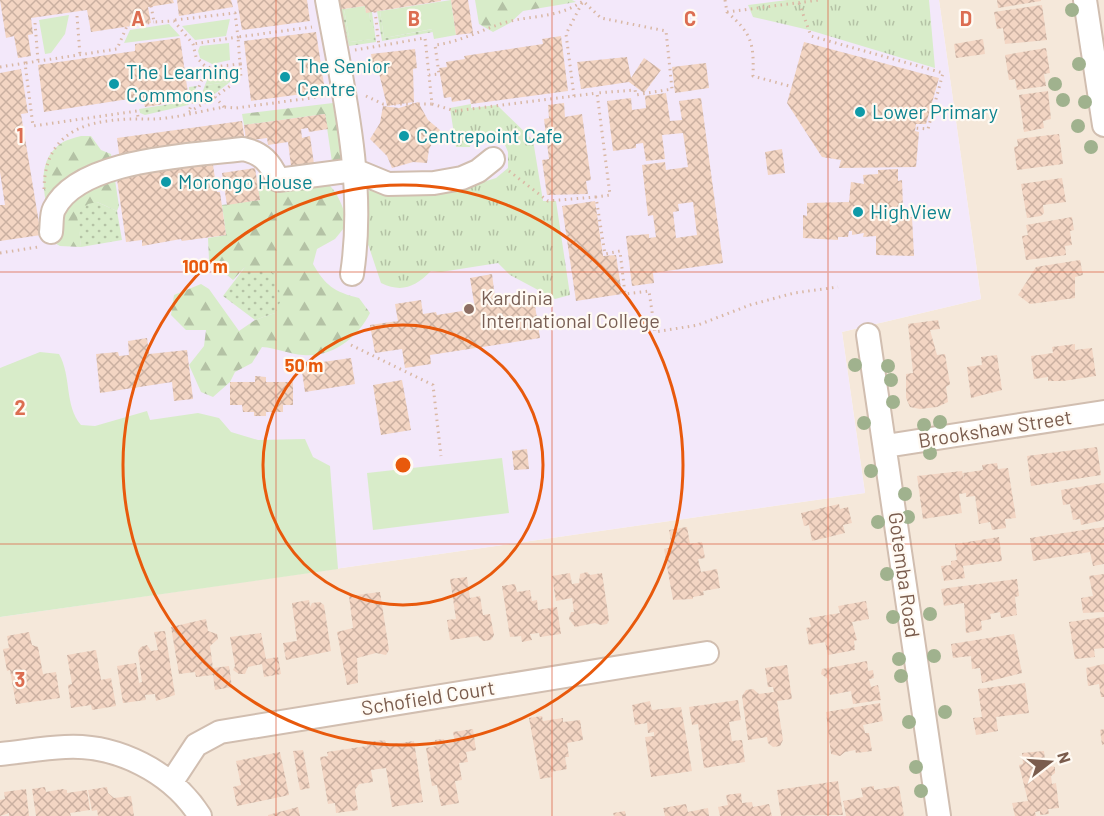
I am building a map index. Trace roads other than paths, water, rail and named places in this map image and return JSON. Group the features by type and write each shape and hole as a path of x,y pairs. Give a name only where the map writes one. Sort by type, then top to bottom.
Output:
{"street":[{"path":"327,0 354,170 357,243 352,274"},
{"path":"1085,0 1104,125"},
{"path":"51,232 54,210 70,189 92,175 119,166 243,149 258,152 272,166 278,180 354,170 388,184 434,183 462,178 478,171 493,159"},
{"name":"Gotemba Road","path":"868,335 939,816"},
{"name":"Brookshaw Street","path":"886,446 1104,412"},
{"name":"Schofield Court","path":"171,783 196,746 220,732 707,653"},
{"path":"0,754 67,747 97,750 135,761 156,771 171,783 200,816"}],"place":[{"name":"The Senior Centre","path":"285,77"},
{"name":"The Learning Commons","path":"114,84"},
{"name":"Lower Primary","path":"860,112"},
{"name":"Centrepoint Cafe","path":"404,136"},
{"name":"Morongo House","path":"166,182"},
{"name":"HighView","path":"858,212"},
{"name":"Kardinia International College","path":"469,309"}]}
